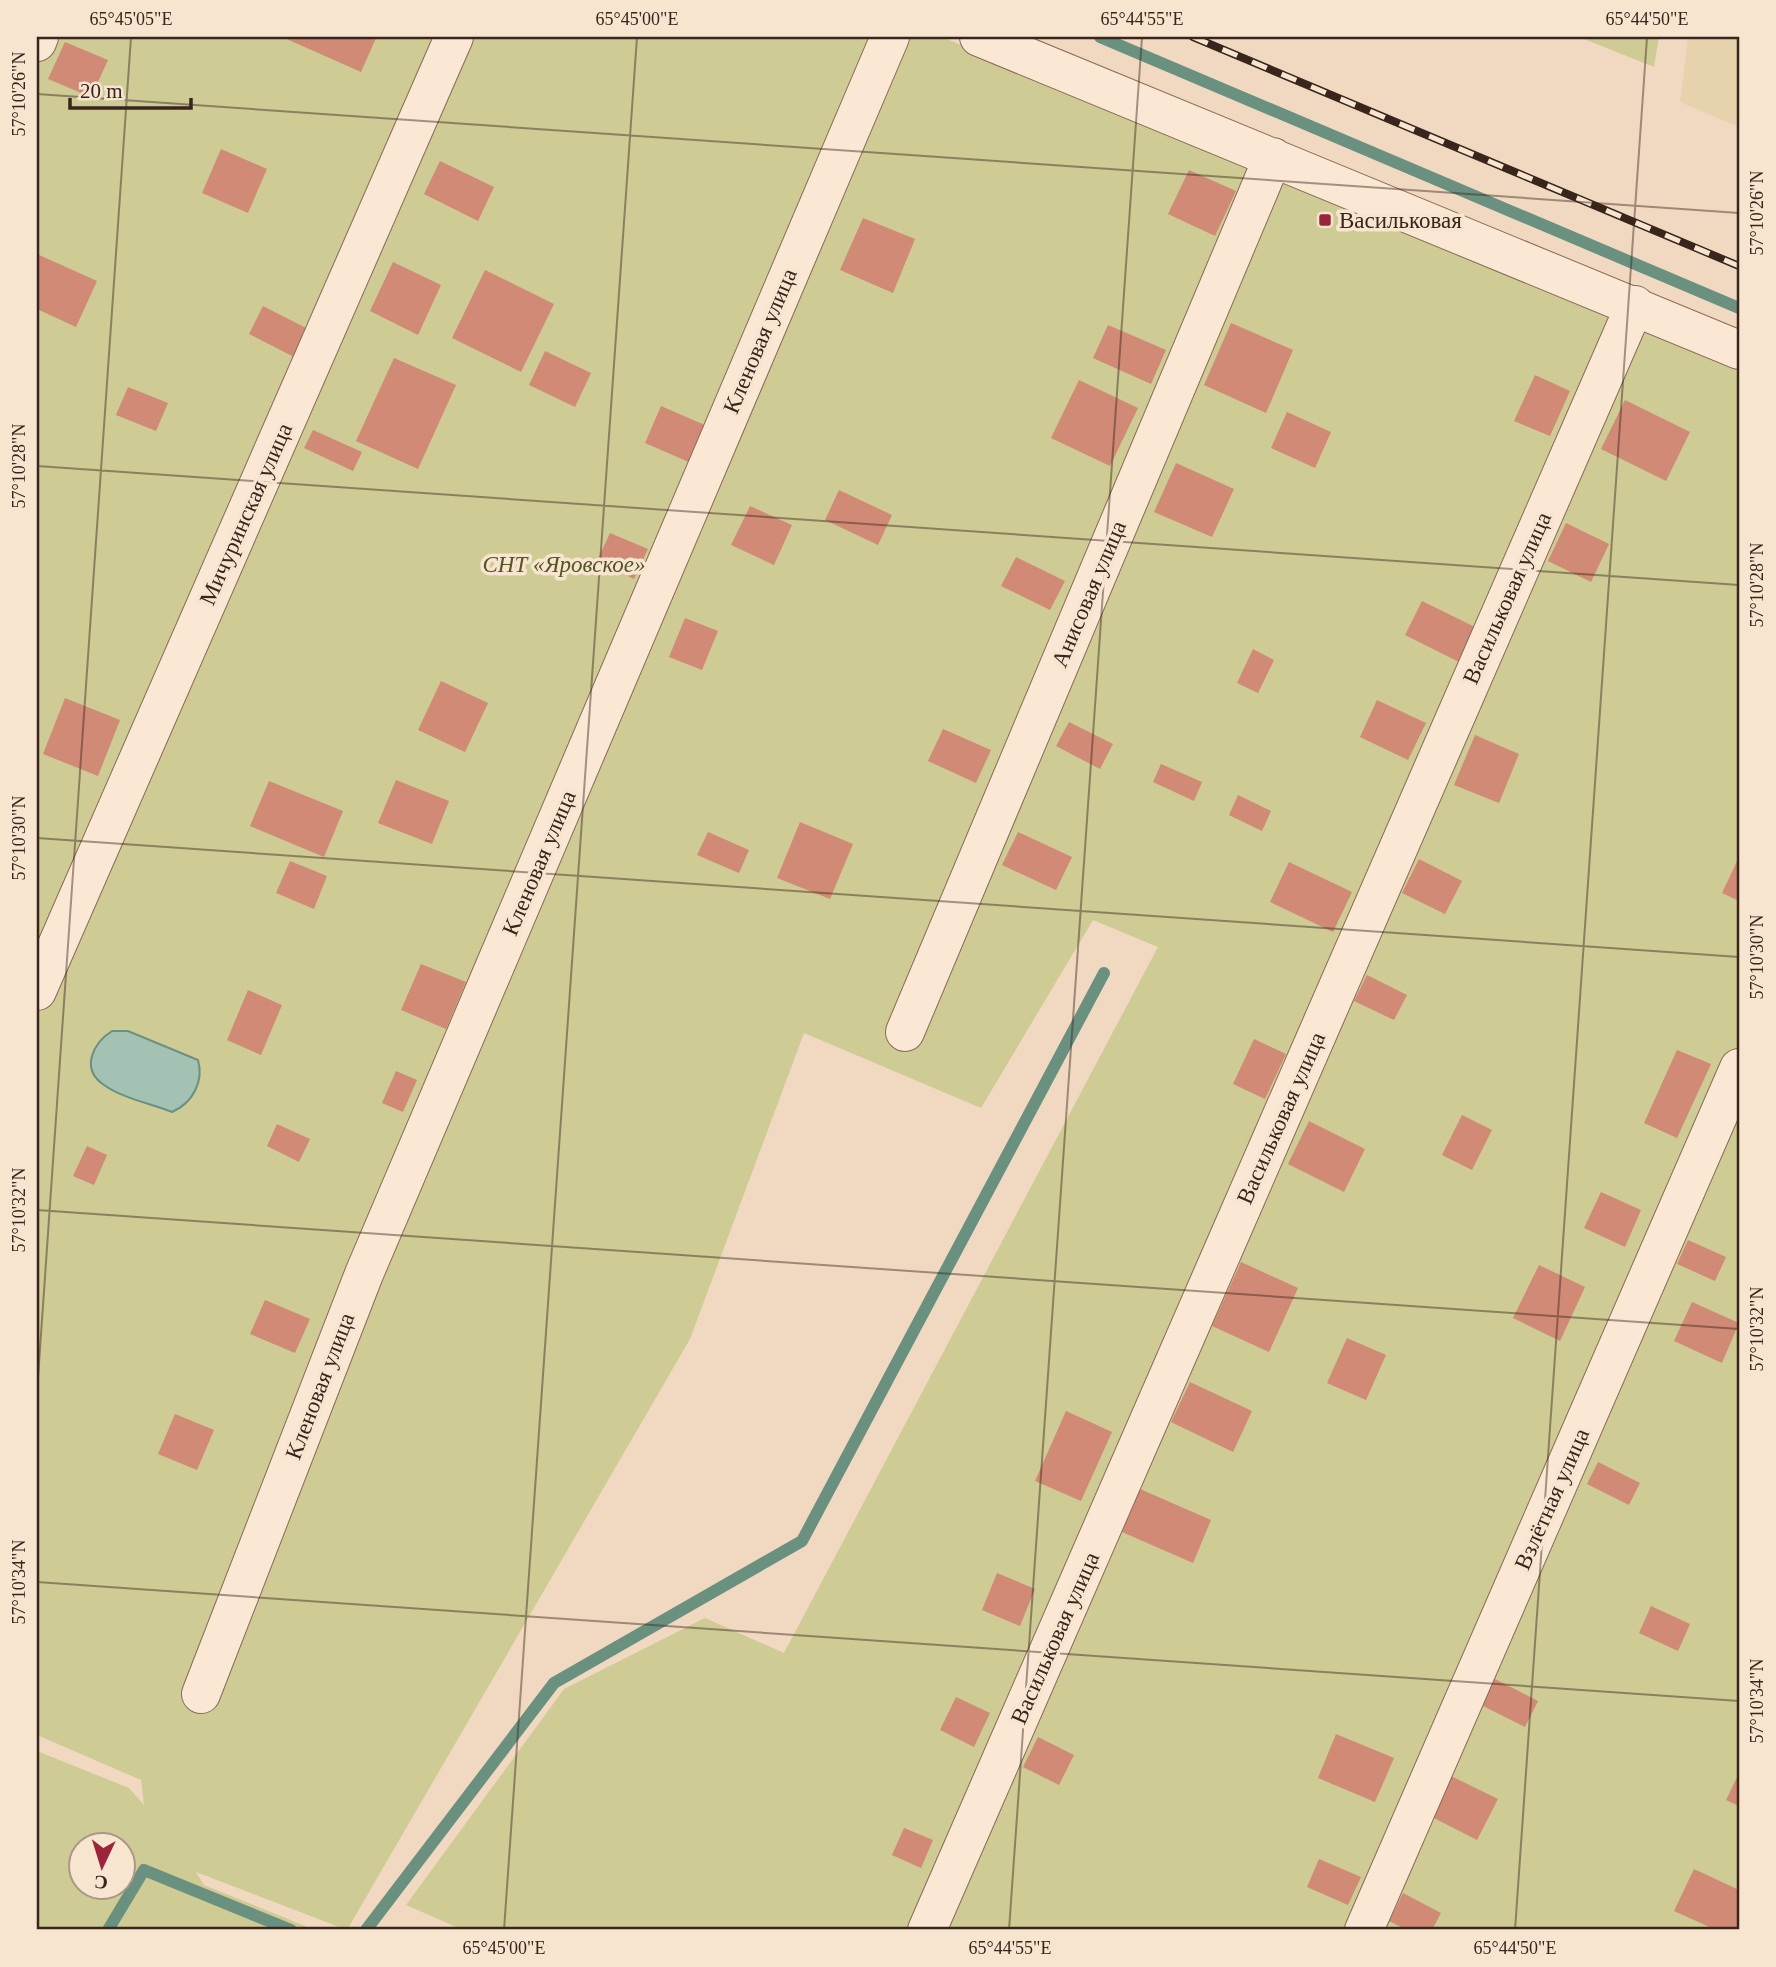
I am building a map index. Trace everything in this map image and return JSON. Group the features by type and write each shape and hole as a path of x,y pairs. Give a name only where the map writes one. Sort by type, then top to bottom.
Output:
{"street":[{"path":"37,42 39,37"},
{"name":"Мичуринская улица","path":"37,991 454,37"},
{"name":"Кленовая улица","path":"201,1694 364,1274 890,37"},
{"path":"979,37 1739,350"},
{"name":"Анисовая улица","path":"905,1032 1273,157"},
{"name":"Васильковая улица","path":"927,1930 1635,305"},
{"name":"Взлётная улица","path":"1364,1930 1739,1068"}],"shaded area":[{"path":"1688,37 1739,37 1739,127 1680,102"},
{"path":"112,1031 128,1031 198,1060 198,1083 186,1103 172,1112 119,1094 97,1079 92,1072 92,1056 99,1042"}],"green space":[{"name":"СНТ «Яровское»","path":"37,37 942,37 1739,372 1739,1930 463,1930 406,1905 564,1689 705,1618 784,1653 1158,947 1093,920 981,1108 804,1033 690,1339 347,1930 196,1872 204,1885 315,1930 37,1930 37,1751 129,1788 144,1805 141,1780 37,1735"},
{"path":"1579,37 1659,37 1654,67"}],"building":[{"path":"282,37 373,37 376,38 361,72"},
{"path":"65,42 108,60 91,97 48,79"},
{"path":"221,149 267,169 248,213 202,193"},
{"path":"440,161 494,187 478,221 424,194"},
{"path":"1189,170 1236,191 1215,236 1168,214"},
{"path":"863,218 915,239 893,293 840,270"},
{"path":"37,254 97,281 76,327 37,309"},
{"path":"393,262 441,285 418,335 370,311"},
{"path":"485,270 554,304 521,372 452,338"},
{"path":"263,306 308,329 294,357 249,334"},
{"path":"1231,323 1293,350 1266,413 1204,385"},
{"path":"1108,325 1166,350 1151,384 1093,358"},
{"path":"545,351 591,373 575,407 529,385"},
{"path":"394,358 456,385 418,469 356,441"},
{"path":"1535,375 1570,391 1550,436 1514,421"},
{"path":"1079,380 1138,408 1110,466 1051,438"},
{"path":"128,387 168,403 156,431 116,415"},
{"path":"1625,400 1690,432 1666,481 1601,449"},
{"path":"661,406 707,426 691,463 645,443"},
{"path":"1287,412 1331,432 1315,468 1271,448"},
{"path":"313,430 362,452 353,471 304,448"},
{"path":"1176,463 1234,489 1212,537 1154,512"},
{"path":"839,490 892,515 878,545 825,520"},
{"path":"750,506 792,525 774,565 731,545"},
{"path":"1566,523 1609,544 1591,582 1548,561"},
{"path":"610,533 648,549 634,579 597,561"},
{"path":"1016,557 1065,581 1050,610 1001,586"},
{"path":"1422,601 1477,628 1459,662 1405,635"},
{"path":"685,618 718,631 702,670 669,657"},
{"path":"1253,649 1274,660 1258,693 1237,683"},
{"path":"441,681 488,703 465,752 418,730"},
{"path":"65,698 120,720 98,776 43,754"},
{"path":"1377,700 1426,723 1408,760 1360,737"},
{"path":"1069,722 1113,744 1100,769 1056,746"},
{"path":"943,729 991,750 976,783 928,761"},
{"path":"1475,735 1519,754 1499,803 1454,785"},
{"path":"1161,764 1202,782 1194,801 1153,782"},
{"path":"396,780 449,801 432,844 378,823"},
{"path":"269,781 343,811 324,857 250,826"},
{"path":"1238,795 1271,811 1262,831 1229,815"},
{"path":"800,822 853,844 830,899 777,878"},
{"path":"708,832 749,850 739,873 697,855"},
{"path":"1018,832 1072,857 1056,890 1002,865"},
{"path":"1739,857 1739,901 1722,893"},
{"path":"1419,859 1462,881 1445,914 1402,893"},
{"path":"290,861 327,876 314,909 276,893"},
{"path":"1289,862 1352,892 1333,932 1270,902"},
{"path":"421,964 466,982 446,1029 401,1010"},
{"path":"1367,975 1407,995 1394,1020 1354,1001"},
{"path":"248,990 282,1005 261,1055 227,1040"},
{"path":"1254,1039 1286,1054 1265,1099 1233,1084"},
{"path":"1677,1050 1711,1064 1677,1138 1644,1123"},
{"path":"396,1071 417,1080 403,1112 382,1103"},
{"path":"1462,1115 1492,1130 1472,1170 1442,1155"},
{"path":"1309,1121 1365,1149 1344,1192 1288,1164"},
{"path":"277,1124 310,1139 299,1162 267,1146"},
{"path":"87,1146 107,1155 94,1185 73,1176"},
{"path":"1601,1192 1641,1210 1625,1247 1584,1228"},
{"path":"1688,1240 1726,1257 1715,1281 1677,1264"},
{"path":"1241,1262 1298,1288 1269,1352 1212,1326"},
{"path":"1539,1265 1585,1287 1560,1341 1513,1318"},
{"path":"265,1300 310,1319 295,1353 250,1334"},
{"path":"1692,1302 1739,1323 1722,1363 1674,1341"},
{"path":"1347,1338 1386,1355 1366,1400 1327,1383"},
{"path":"1190,1382 1252,1411 1233,1452 1171,1422"},
{"path":"1066,1411 1112,1432 1081,1501 1035,1481"},
{"path":"175,1414 214,1430 197,1470 158,1454"},
{"path":"1598,1462 1640,1483 1629,1505 1587,1484"},
{"path":"1140,1489 1211,1520 1193,1563 1122,1532"},
{"path":"997,1573 1035,1589 1020,1626 982,1610"},
{"path":"1651,1606 1690,1624 1678,1651 1639,1633"},
{"path":"1495,1679 1538,1701 1525,1727 1481,1705"},
{"path":"956,1697 990,1713 974,1747 940,1730"},
{"path":"1336,1734 1394,1758 1375,1802 1318,1778"},
{"path":"1038,1737 1074,1755 1059,1785 1023,1767"},
{"path":"1739,1773 1739,1806 1726,1800"},
{"path":"1451,1776 1498,1799 1477,1840 1430,1816"},
{"path":"904,1828 933,1840 921,1868 892,1855"},
{"path":"1319,1859 1361,1877 1348,1905 1307,1887"},
{"path":"1694,1869 1739,1890 1739,1930 1716,1930 1674,1911"},
{"path":"1403,1893 1441,1913 1432,1930 1407,1930 1389,1921"}],"waterway":[{"path":"1100,37 1739,308"},
{"path":"366,1930 554,1683 802,1541 1104,973"},
{"path":"108,1930 144,1870 291,1930"}],"railway":[{"path":"1193,37 1739,266"}],"place":[{"name":"Васильковая","path":"1325,220"}]}
